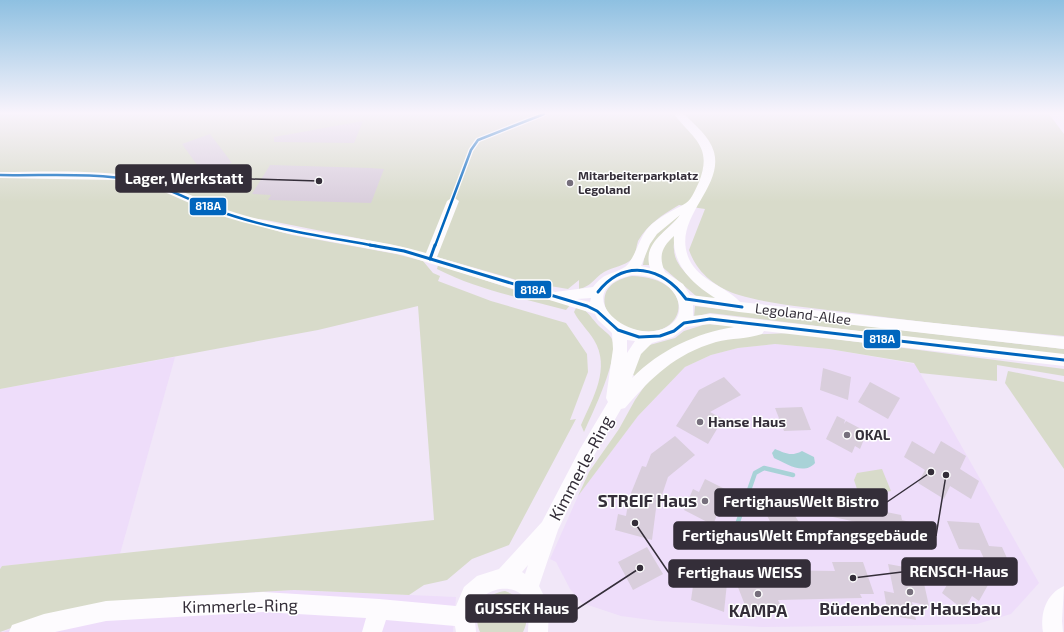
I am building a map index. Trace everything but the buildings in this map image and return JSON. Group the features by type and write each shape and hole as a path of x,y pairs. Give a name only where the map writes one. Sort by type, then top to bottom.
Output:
{"street":[{"path":"659,274 655,267 654,255 657,245 669,232 681,223 707,177 710,166 710,153 704,143"},
{"path":"0,175 115,178 141,181 164,188 216,210 246,219 285,229 355,241 430,259 598,310 596,299 598,292 606,280 617,274 630,270 659,274 671,281 681,290 686,298 688,311 684,322"},
{"path":"430,259 453,201"},
{"path":"630,270 637,264 645,243 656,228 673,214 692,205"},
{"path":"681,223 681,252 689,270 721,296 739,307"},
{"path":"548,295 598,292"},
{"name":"Legoland-Allee","path":"686,298 739,307 1064,344"},
{"name":"Legoland-Allee","path":"598,310 605,321 618,331 631,336 647,338 662,336 675,330 684,322 710,319 1064,360"},
{"path":"613,409 656,365 683,348 713,337 744,331 802,329"},
{"name":"Kimmerle-Ring","path":"613,409 620,349 618,331"},
{"name":"Kimmerle-Ring","path":"528,588 538,565 549,528 586,454 613,409 635,350 647,338"},
{"name":"Kimmerle-Ring","path":"505,577 549,528"},
{"path":"465,624 467,604 474,592 483,584 494,579 505,577 522,582 535,597 539,608 540,620 538,632"},
{"path":"1053,632 1051,619 1055,603 1064,596"},
{"name":"Kimmerle-Ring","path":"19,632 44,624 106,611 263,602 379,608 465,624"},
{"path":"372,632 379,608"}],"shaded area":[{"path":"0,143 1064,143 1064,336 871,316 777,303 739,295 715,284 708,278 697,266 689,250 705,209 679,205 661,216 646,230 638,241 632,259 604,272 590,284 579,289 579,280 568,289 520,281 402,247 266,220 214,213 292,235 396,254 423,261 433,273 440,276 438,281 491,301 566,323 587,354 588,372 570,420 576,419 509,545 472,559 447,580 424,585 409,595 294,590 187,596 102,603 42,617 0,632 0,569 2,566 434,520 418,306 318,330 0,389"},
{"path":"680,213 682,215 665,231 656,243 650,257 649,265 643,265 651,240"},
{"path":"676,234 674,247 675,257 678,264 689,276 715,296 715,299 696,296 660,265 662,244"},
{"path":"438,265 540,298 571,304 566,310 500,293 468,283 437,269"},
{"path":"632,276 655,280 670,288 677,299 678,311 673,321 662,329 646,331 626,327 610,316 606,309 604,299 605,294 611,285 621,279"},
{"path":"577,306 586,311 609,335 612,339 613,347 609,372 584,432 581,425 595,394 601,372 601,361 599,351 594,340 574,312"},
{"path":"695,306 1064,349 1064,356 710,313 694,317"},
{"path":"706,324 739,326 636,377 632,374 633,364 646,346 675,338 684,331"},
{"path":"790,333 1064,369 1064,376 997,365 997,381 920,373 914,363 829,349 775,344 738,348 711,355 685,367 638,416 578,496 589,472 619,429 635,400 653,374 694,347 741,335"},
{"path":"775,344 829,349 915,364 1039,583 1011,614 977,624 762,627 658,621 621,616 582,603 570,589 556,562 550,559 578,496 638,416 685,367 711,355 738,348"},
{"path":"175,357 120,554 2,566 0,569 0,389"},
{"path":"1008,371 1064,382 1064,469 1005,383"},
{"path":"775,449 791,454 802,451 814,457 815,463 811,467 806,468 794,467 774,458 772,453"},
{"path":"882,469 891,491 873,494 857,489 854,480 857,473"},
{"path":"294,590 456,597 453,632 3,632 42,617 102,603 187,596"},
{"path":"505,591 517,597 524,607 527,619 523,632 480,632 477,618 481,605 491,596"}],"waterway":[{"path":"732,539 755,473 764,468 793,475"}],"transit line":[{"name":"818A","path":"430,259 471,150 476,143"},
{"name":"818A","path":"0,175 115,177 141,181 164,188 216,210 246,219 285,229 404,251 587,306 597,311 618,330 639,337 660,336 674,331 684,323 710,319 1064,360"},
{"name":"818A","path":"598,292 607,281 618,274 630,271 643,271 656,274 667,280 678,288 686,299 742,307"}],"place":[{"name":"Lager, Werkstatt","path":"319,181"},
{"name":"Mitarbeiterparkplatz Legoland","path":"570,183"},
{"name":"Hanse Haus","path":"700,422"},
{"name":"OKAL","path":"847,435"},
{"name":"FertighausWelt Bistro","path":"931,472"},
{"name":"FertighausWelt Empfangsgebäude","path":"946,475"},
{"name":"STREIF Haus","path":"705,501"},
{"name":"Fertighaus WEISS","path":"635,523"},
{"name":"GUSSEK Haus","path":"640,568"},
{"name":"RENSCH-Haus","path":"853,578"},
{"name":"Büdenbender Hausbau","path":"910,592"},
{"name":"KAMPA","path":"758,594"}]}
